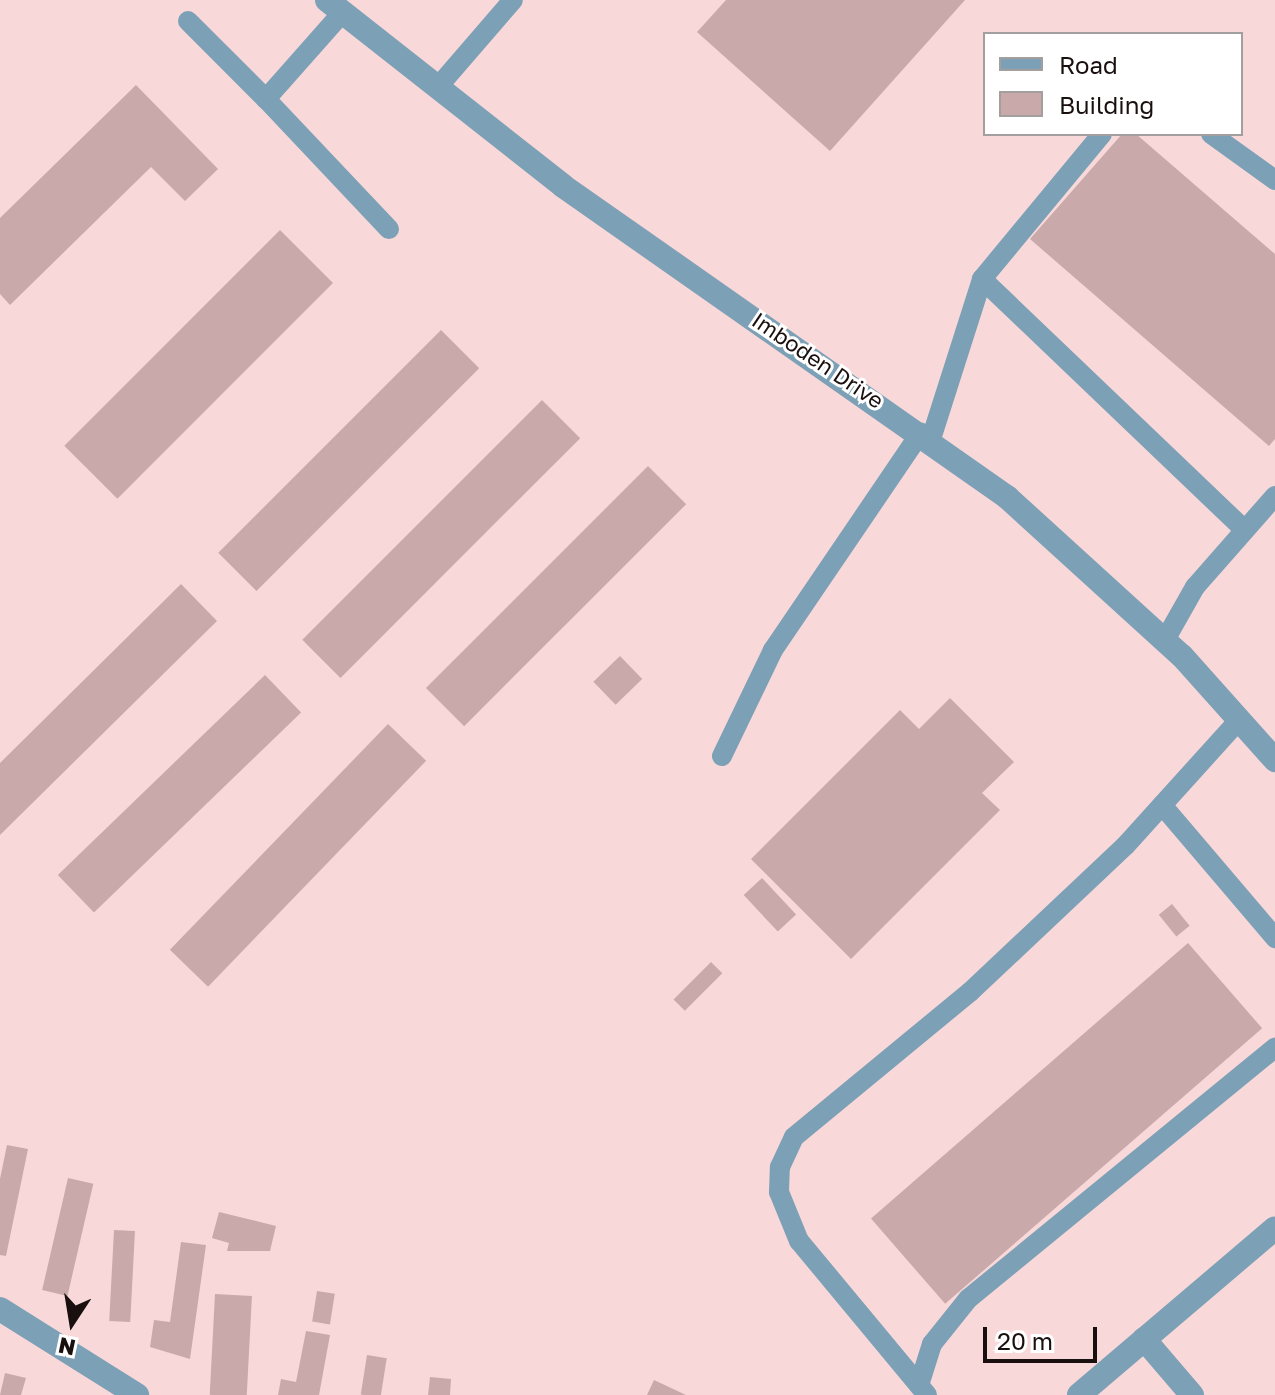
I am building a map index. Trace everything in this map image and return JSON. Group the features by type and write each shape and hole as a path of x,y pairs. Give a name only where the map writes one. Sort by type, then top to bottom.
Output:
{"street":[{"name":"Imboden Drive","path":"335,6 563,186 926,435 1087,565 1165,640 1275,760"},
{"path":"1079,1395 1275,1228"},
{"path":"0,1309 137,1395"},
{"path":"1144,1339 1192,1395"}],"lane":[{"path":"437,88 513,0"},
{"path":"266,99 335,6"},
{"path":"188,21 389,229"},
{"path":"722,756 773,650 926,435 982,279 1100,136"},
{"path":"1214,136 1275,180"},
{"path":"982,279 1244,529"},
{"path":"1165,640 1195,587 1275,496"},
{"path":"923,1390 799,1241 779,1192 780,1167 794,1137 970,992 1162,805 1239,720"},
{"path":"1162,805 1275,938"},
{"path":"923,1390 932,1344 968,1299 1275,1048"}],"building":[{"path":"726,0 965,0 830,151 697,32"},
{"path":"136,85 218,169 185,201 151,167 10,305 0,294 0,218"},
{"path":"1120,136 1138,136 1275,254 1275,439 1269,446 1030,239"},
{"path":"280,230 333,283 117,499 64,446"},
{"path":"441,330 479,368 256,591 218,553"},
{"path":"542,400 580,438 340,678 302,640"},
{"path":"648,466 686,504 464,726 426,688"},
{"path":"181,584 217,621 0,835 0,763"},
{"path":"620,656 642,679 616,705 593,682"},
{"path":"265,675 301,712 94,912 58,875"},
{"path":"950,698 1014,762 982,793 1000,810 851,959 751,859 900,710 919,729"},
{"path":"388,724 426,761 208,987 170,950"},
{"path":"762,878 796,915 778,932 744,895"},
{"path":"1172,904 1190,926 1176,936 1159,915"},
{"path":"1188,943 1262,1028 945,1304 871,1219"},
{"path":"711,962 722,973 685,1011 674,999"},
{"path":"7,1145 28,1149 6,1256 0,1255 0,1179"},
{"path":"68,1178 93,1184 67,1296 42,1290"},
{"path":"219,1212 276,1226 270,1251 227,1251 229,1243 212,1238"},
{"path":"114,1230 135,1231 130,1322 109,1321"},
{"path":"181,1242 206,1245 190,1359 150,1347 154,1320 170,1322"},
{"path":"317,1291 335,1294 330,1324 312,1322"},
{"path":"215,1294 252,1296 247,1395 210,1395"},
{"path":"306,1331 330,1335 319,1395 278,1395 281,1379 296,1382"},
{"path":"367,1355 387,1358 381,1395 361,1395"},
{"path":"5,1373 26,1378 21,1395 0,1395"},
{"path":"430,1377 451,1379 450,1395 428,1395"},
{"path":"654,1380 686,1395 647,1395"}]}
